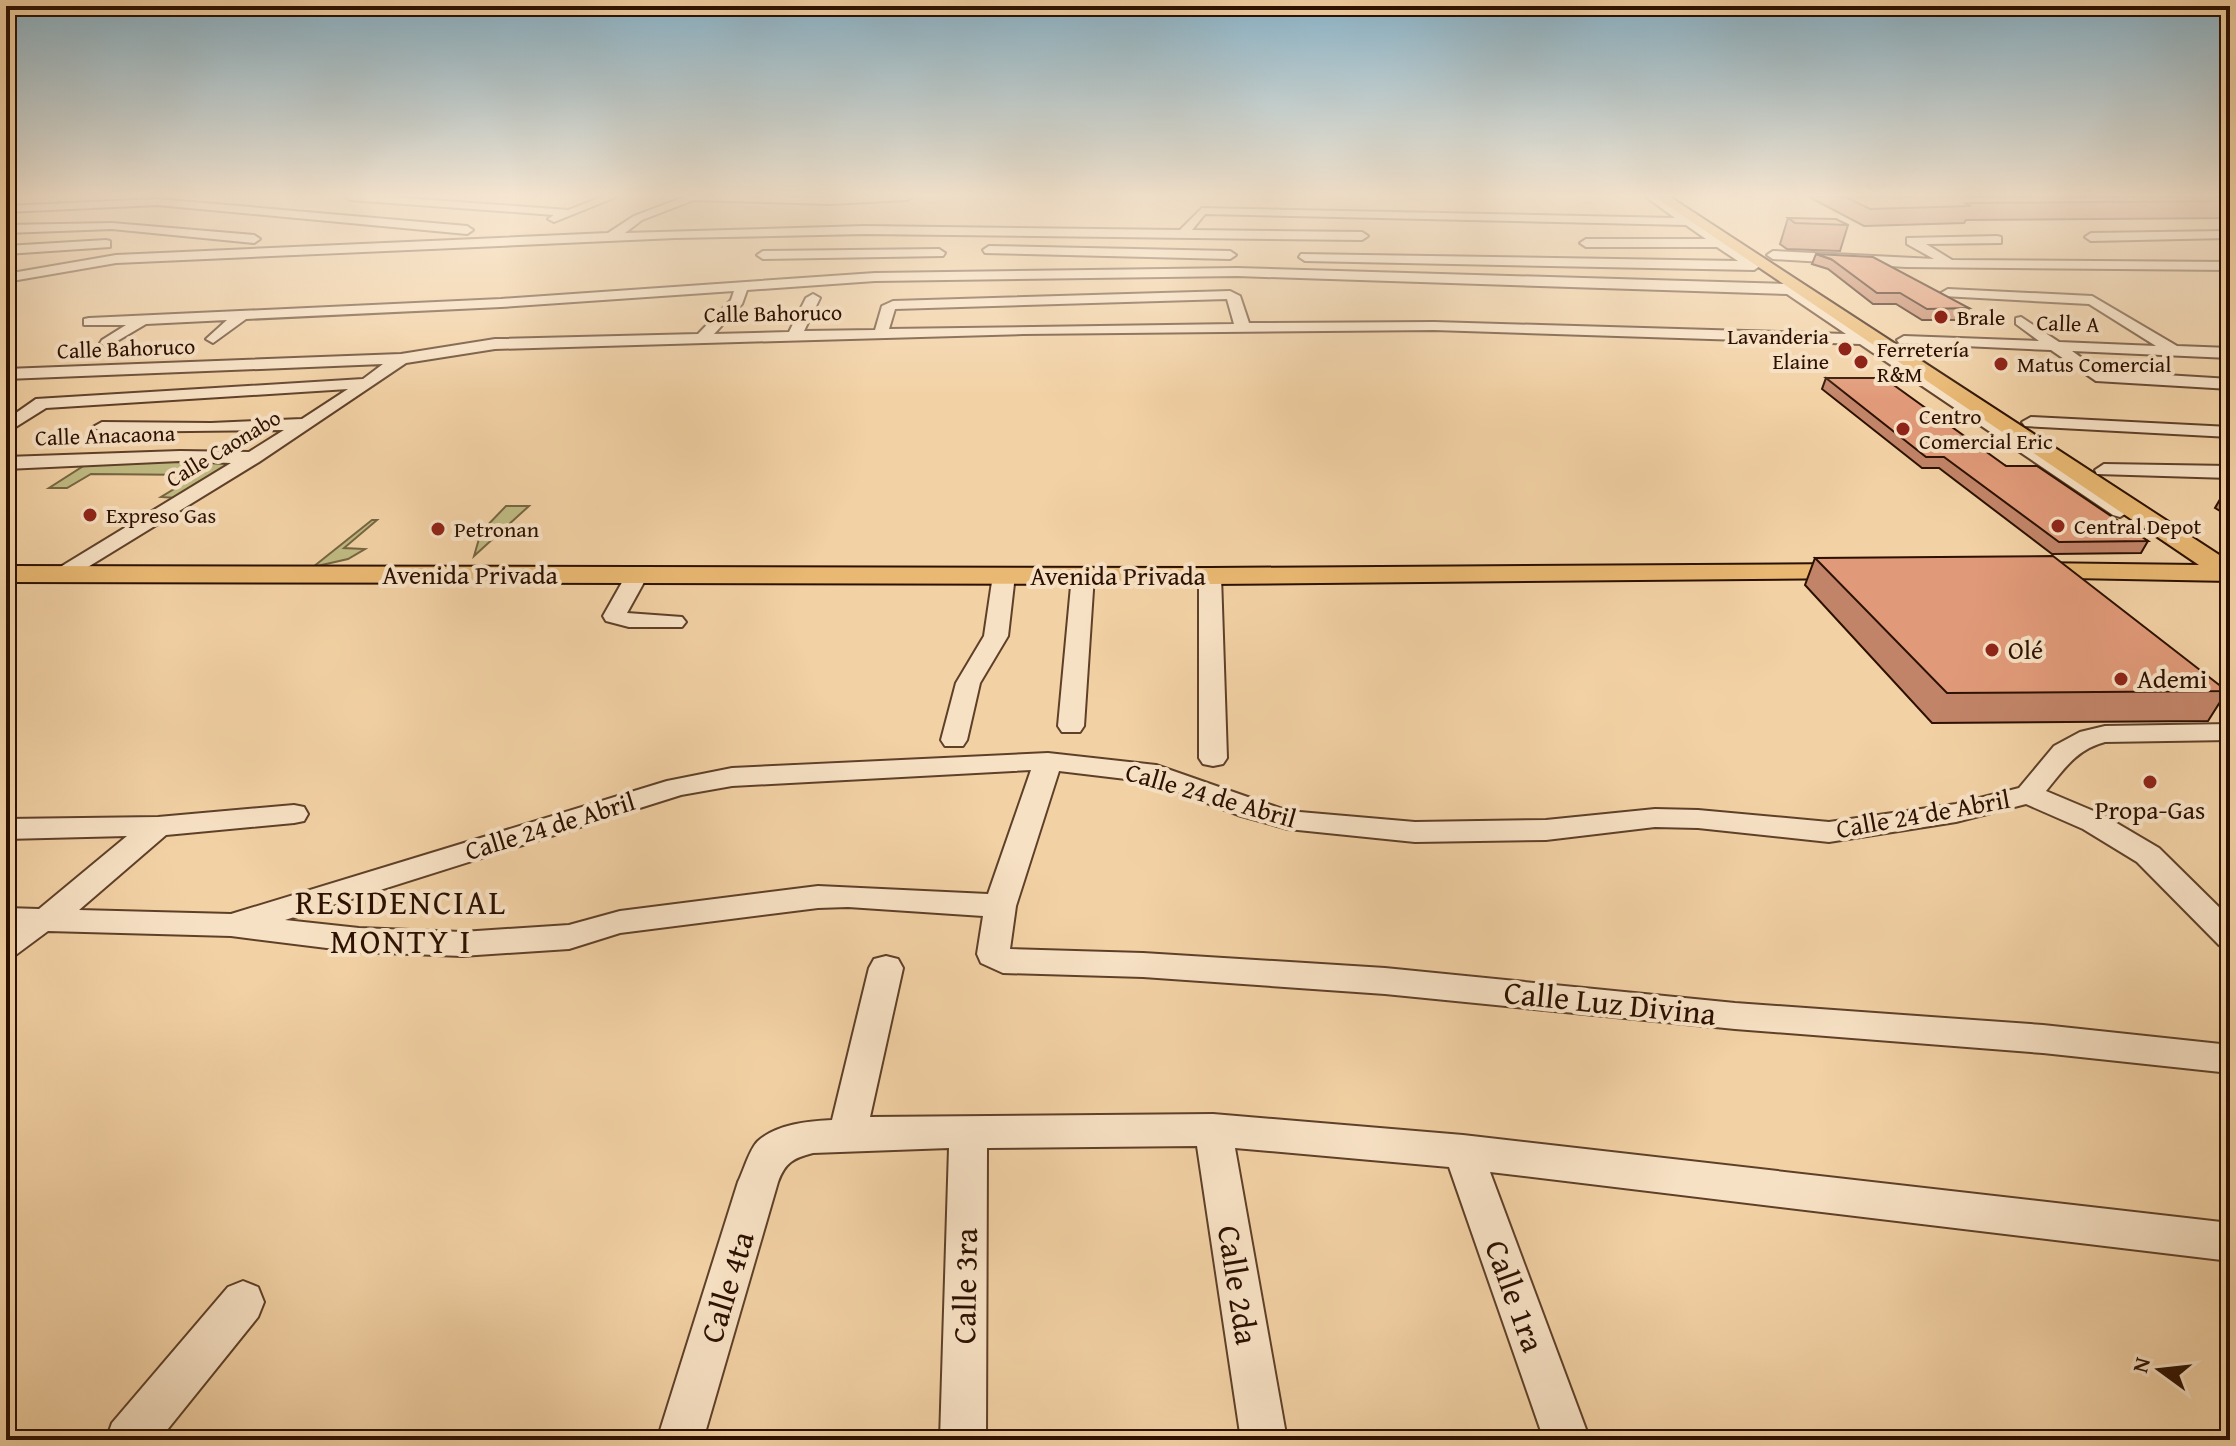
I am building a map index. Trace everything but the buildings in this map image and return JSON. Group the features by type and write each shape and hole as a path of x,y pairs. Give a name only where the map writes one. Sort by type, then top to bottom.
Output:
{"main road":[{"path":"1758,264 2227,571"},
{"path":"1788,264 2104,470 2227,571"},
{"path":"1999,571 2227,571"},
{"name":"Avenida Privada","path":"6,574 1210,576 1871,572"}],"street":[{"path":"6,278 71,264"},
{"path":"703,337 737,301 758,264"},
{"path":"89,322 501,303 838,264"},
{"path":"1412,264 1416,278"},
{"path":"1739,264 1753,265 1797,291"},
{"path":"2009,264 2040,282"},
{"path":"2061,264 2230,266"},
{"path":"754,274 875,277 1248,272 1797,291"},
{"path":"1948,293 2092,300 2173,350"},
{"path":"881,333 889,306 893,305 1230,295 1233,296 1243,329"},
{"path":"794,336 813,298"},
{"path":"107,343 178,300"},
{"path":"213,339 269,300"},
{"path":"2021,321 2096,376 2230,384"},
{"name":"Calle Bahoruco","path":"6,374 401,359 495,344 881,333 1434,326 1871,340"},
{"name":"Calle A","path":"1904,340 2230,353"},
{"name":"Calle Caonabo","path":"65,574 140,525 311,424 401,359"},
{"path":"198,391 225,366"},
{"path":"6,428 42,403 198,391 369,383"},
{"path":"2031,422 2230,432"},
{"path":"102,427 211,428 311,424"},
{"name":"Calle Anacaona","path":"6,463 180,456 253,458"},
{"path":"2104,470 2230,472"},
{"path":"637,575 614,616 629,620 674,622"},
{"path":"954,740 968,683 996,636 1004,575"},
{"path":"1071,726 1083,575"},
{"path":"1210,576 1213,758"},
{"name":"Calle 24 de Abril","path":"231,925 703,781 1048,761 1156,774 1248,809 1288,820 1415,832 1546,830 1655,818 1698,819 1829,832 1956,813 2029,794 2063,752 2080,740 2105,734 2230,732"},
{"path":"29,921 231,925 359,940 462,944 569,937 620,922 818,897 848,896 1000,906 1048,761"},
{"path":"2029,794 2093,822 2148,855 2230,937"},
{"path":"10,832 158,826 294,814"},
{"path":"6,946 29,921 158,826"},
{"name":"Calle Luz Divina","path":"1000,906 993,954 1003,961 1143,965 1385,981 1735,1016 2043,1039 2230,1059"},
{"path":"886,968 848,1133 1213,1130 1463,1152 2230,1242"},
{"name":"Calle 2da","path":"1213,1130 1264,1440"},
{"name":"Calle 3ra","path":"963,1440 968,1131"},
{"name":"Calle 4ta","path":"680,1440 758,1182 770,1154 787,1143 848,1133"},
{"name":"Calle 1ra","path":"1463,1152 1567,1440"},
{"path":"129,1440 243,1302"}],"shaded area":[{"path":"180,459 235,464 177,498 161,497 197,475 91,474 67,488 49,488 85,465"},
{"path":"506,506 529,506 474,556 481,532"},
{"path":"372,520 377,520 344,548 365,549 348,559 313,567"}],"place":[{"name":"Brale","path":"1941,317"},
{"name":"Lavanderia Elaine","path":"1845,349"},
{"name":"Ferretería R&M","path":"1861,362"},
{"name":"Matus Comercial","path":"2001,364"},
{"name":"Centro Comercial Eric","path":"1903,429"},
{"name":"Expreso Gas","path":"90,515"},
{"name":"Central Depot","path":"2058,526"},
{"name":"Petronan","path":"438,529"},
{"name":"Olé","path":"1992,650"},
{"name":"Ademi","path":"2121,679"},
{"name":"Propa-Gas","path":"2150,782"}],"district":[{"name":"RESIDENCIAL MONTY I","path":"401,922"}]}
